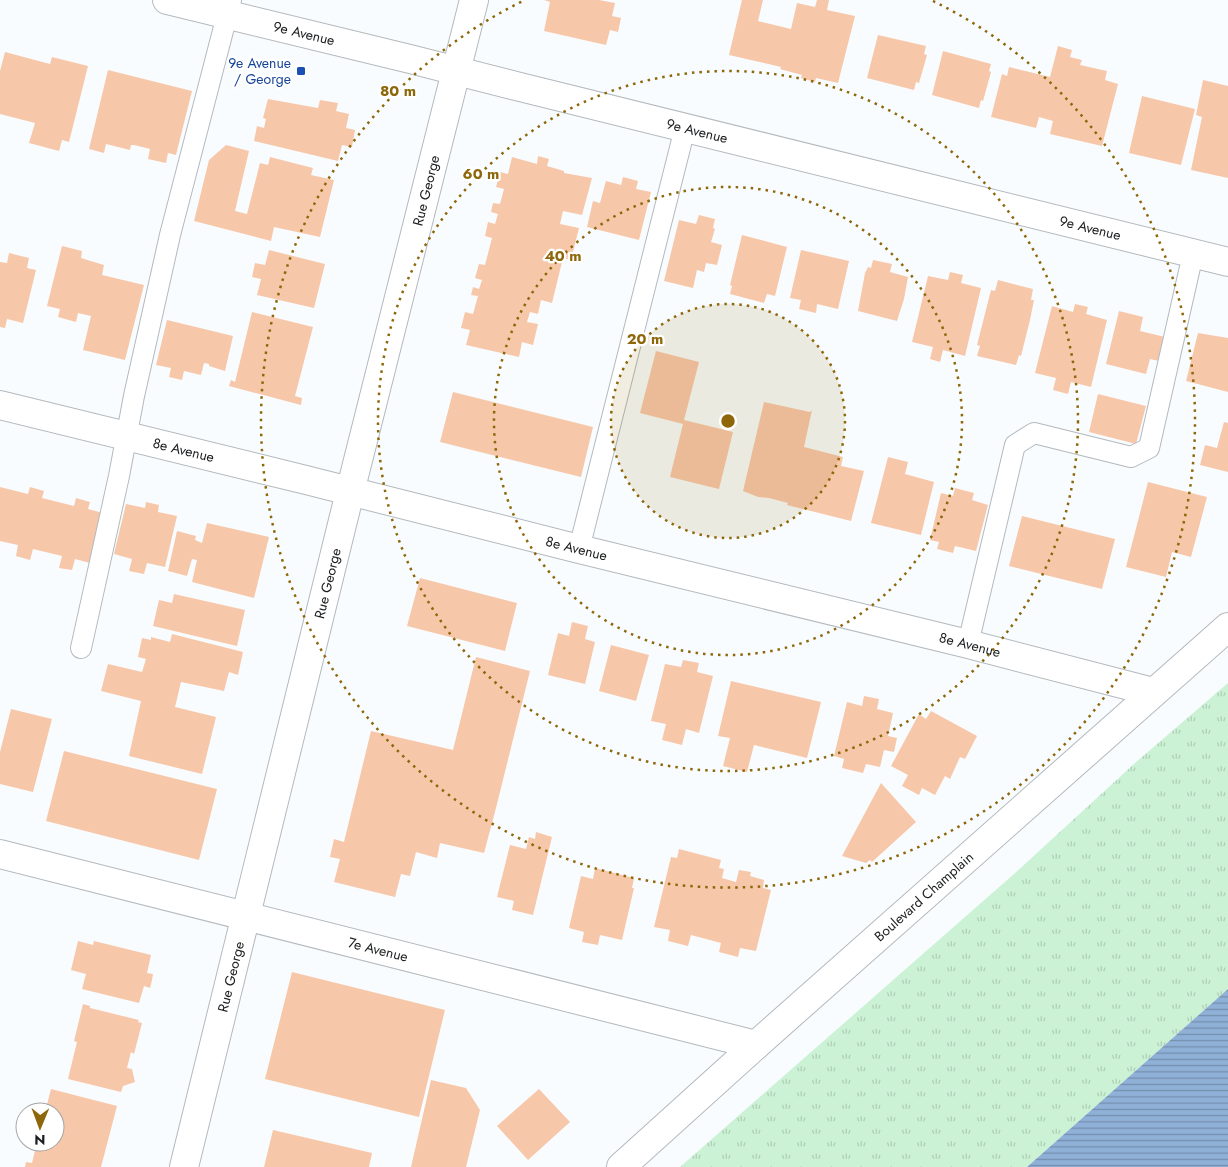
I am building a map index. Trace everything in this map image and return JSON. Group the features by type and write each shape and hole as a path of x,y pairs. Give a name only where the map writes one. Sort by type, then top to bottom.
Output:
{"street":[{"name":"9e Avenue","path":"168,0 229,7 456,71 1228,262"},
{"name":"Rue George","path":"184,1167 350,492 474,0"},
{"name":"8e Avenue","path":"0,405 968,644 1153,692"},
{"name":"Boulevard Champlain","path":"621,1167 1228,627"},
{"name":"7e Avenue","path":"0,854 756,1045"}],"lane":[{"path":"82,648 119,476 125,436 170,235 229,7"},
{"path":"579,549 685,128"},
{"path":"968,644 1015,445 1034,433 1131,457 1149,448 1193,254"}],"green space":[{"path":"1228,683 1228,989 1027,1167 680,1167 1014,874 1135,763"}],"water":[{"path":"1228,989 1228,1167 1027,1167"}],"building":[{"path":"544,0 599,0 615,3 612,16 621,18 618,32 610,30 606,45 544,31 550,2"},
{"path":"742,0 763,0 758,21 791,29 797,3 815,7 817,0 829,0 827,10 855,16 838,83 816,78 815,82 801,78 802,75 780,69 781,67 729,55"},
{"path":"878,35 926,46 924,54 927,55 919,83 916,82 914,90 867,78"},
{"path":"1058,46 1072,50 1070,57 1082,60 1080,65 1107,71 1105,80 1118,84 1102,146 1050,134 1053,121 1039,117 1036,128 991,117 1002,74 1007,76 1009,67 1050,77"},
{"path":"943,51 991,64 989,71 991,72 983,101 981,100 979,108 932,95"},
{"path":"5,52 50,64 52,57 88,66 69,142 62,140 59,151 29,143 35,123 0,114 0,71"},
{"path":"108,70 192,91 176,155 168,153 166,163 148,159 150,149 134,145 131,145 130,150 106,144 104,153 89,149"},
{"path":"1203,80 1228,86 1228,178 1191,170 1202,117 1196,115"},
{"path":"1142,96 1195,109 1181,165 1129,153"},
{"path":"268,99 318,108 320,100 338,103 336,111 349,114 346,128 355,130 352,147 342,145 338,161 254,141 257,126 264,128 266,119 263,118"},
{"path":"226,145 249,151 235,211 247,214 260,163 268,165 270,157 313,168 311,175 334,180 320,237 274,227 271,241 194,221 209,160"},
{"path":"538,156 549,159 547,166 564,171 564,173 592,178 582,215 563,211 560,224 579,228 571,260 563,258 552,303 541,300 538,314 530,312 527,322 538,324 533,345 522,342 519,357 466,345 470,330 461,328 465,312 473,314 478,296 471,295 473,287 479,289 482,280 475,278 479,264 485,265 492,238 485,236 488,222 495,224 498,214 491,212 493,203 500,204 504,189 496,187 500,172 508,174 512,157 537,164"},
{"path":"623,177 638,181 636,189 651,192 639,240 587,227 593,201 600,203 606,181 621,185"},
{"path":"699,215 715,219 713,228 715,229 711,242 722,245 717,265 706,263 704,272 697,270 693,288 664,281 679,220 696,224"},
{"path":"742,235 787,247 775,296 767,294 764,303 730,294 732,286 730,285"},
{"path":"62,246 82,251 81,258 104,265 102,275 144,285 125,360 83,350 91,316 78,313 76,322 58,317 60,309 47,306"},
{"path":"269,250 325,264 314,308 257,295 261,279 252,277 255,263 265,265"},
{"path":"801,250 849,261 838,309 817,304 816,313 799,309 801,300 790,298"},
{"path":"9,253 29,258 27,268 36,270 23,323 7,319 5,328 0,327 0,262 7,263"},
{"path":"873,260 892,264 890,272 908,277 897,321 858,311 865,273 868,267 871,268"},
{"path":"950,272 963,275 961,283 981,288 965,356 943,350 940,362 930,359 933,347 912,342 928,276 948,280"},
{"path":"998,280 1033,289 1031,300 1034,300 1030,320 1021,356 1019,355 1016,365 977,356 980,346 977,345 991,290 995,291"},
{"path":"1075,304 1088,307 1086,314 1107,320 1091,387 1071,382 1068,394 1053,390 1056,378 1035,373 1052,306 1073,312"},
{"path":"1119,311 1143,317 1140,331 1165,337 1159,361 1150,359 1146,374 1106,364"},
{"path":"252,312 313,327 295,396 302,398 301,405 229,386 231,380 235,382"},
{"path":"167,320 233,336 225,371 204,363 201,375 184,371 182,380 169,377 171,368 156,365"},
{"path":"1198,333 1228,338 1228,392 1186,381"},
{"path":"656,351 699,362 684,420 733,432 719,489 670,477 683,424 640,413"},
{"path":"453,392 593,427 581,477 440,442"},
{"path":"1098,394 1146,406 1136,444 1089,432"},
{"path":"764,402 810,412 812,410 804,447 843,457 841,466 864,471 851,521 787,505 788,503 769,498 758,497 743,491"},
{"path":"1224,422 1228,423 1228,472 1200,465 1205,445 1217,448"},
{"path":"888,457 908,462 905,474 934,482 921,535 871,523"},
{"path":"1148,482 1207,497 1191,557 1172,552 1166,577 1126,567"},
{"path":"0,487 28,494 30,487 44,491 42,498 74,506 76,498 90,502 88,509 103,513 90,563 75,559 72,570 59,568 62,556 33,549 30,560 16,556 18,545 0,541"},
{"path":"955,488 974,493 972,500 988,505 976,551 955,546 953,553 937,549 939,542 930,540 941,493 953,496"},
{"path":"146,502 159,505 158,512 177,516 165,567 147,563 144,574 129,571 132,559 114,554 126,504 145,508"},
{"path":"1022,516 1115,539 1102,589 1009,566"},
{"path":"207,523 269,537 254,598 192,582 197,560 192,559 187,576 168,571 177,531 196,536 195,540 202,543"},
{"path":"420,578 517,603 505,651 407,626"},
{"path":"174,594 245,610 237,646 153,626 159,600 172,603"},
{"path":"572,622 588,626 585,639 595,642 585,684 548,675 558,633 569,636"},
{"path":"172,634 243,652 238,675 229,672 224,691 181,682 175,707 216,717 202,774 129,756 141,701 101,691 108,664 142,672 146,659 138,657 142,638 151,640 151,637 170,642"},
{"path":"611,645 649,655 636,701 599,691"},
{"path":"476,657 530,671 484,853 440,843 437,858 416,852 410,876 401,874 395,897 334,882 340,859 330,857 334,839 344,842 371,731 453,750"},
{"path":"683,660 699,663 697,672 713,676 699,733 686,729 682,745 662,740 666,724 651,721 665,664 681,667"},
{"path":"731,681 821,702 807,758 754,745 747,772 723,766 730,738 718,736"},
{"path":"864,696 879,699 877,709 893,713 888,736 897,738 894,752 884,750 880,767 866,764 863,773 842,768 844,759 834,756 847,702 862,706"},
{"path":"11,709 52,719 33,792 0,784 0,752"},
{"path":"931,711 977,736 965,759 960,757 950,779 945,776 935,795 922,788 919,795 902,786 908,775 891,766 919,714 926,719"},
{"path":"64,751 217,789 199,860 46,821"},
{"path":"881,783 916,822 872,862 870,860 866,863 842,856"},
{"path":"536,832 552,837 533,915 512,910 514,901 497,897 510,845 526,849 529,837 535,839"},
{"path":"679,849 721,860 719,868 724,869 722,878 736,882 739,870 751,872 750,876 764,880 763,888 771,890 756,951 740,948 738,957 719,952 721,943 691,935 688,946 668,941 670,930 654,927 671,857 677,858"},
{"path":"595,868 634,878 632,888 634,888 622,940 600,935 598,945 582,942 584,932 569,928 581,876 593,879"},
{"path":"78,941 93,945 94,941 151,955 147,973 153,974 150,988 144,986 139,1003 82,989 86,974 71,970"},
{"path":"292,972 445,1010 419,1117 265,1079"},
{"path":"83,1004 90,1006 90,1008 139,1020 138,1022 142,1023 134,1054 131,1052 127,1068 132,1069 135,1082 123,1086 121,1092 68,1079 77,1042 74,1041"},
{"path":"431,1080 466,1088 480,1110 466,1167 411,1167"},
{"path":"51,1089 117,1106 101,1167 25,1167 26,1162 32,1163 35,1152 65,1152 65,1102 48,1102"},
{"path":"539,1089 570,1122 528,1160 497,1126"},
{"path":"273,1130 372,1153 369,1167 264,1167"}],"place":[{"name":"9e Avenue / George","path":"301,71"}]}
